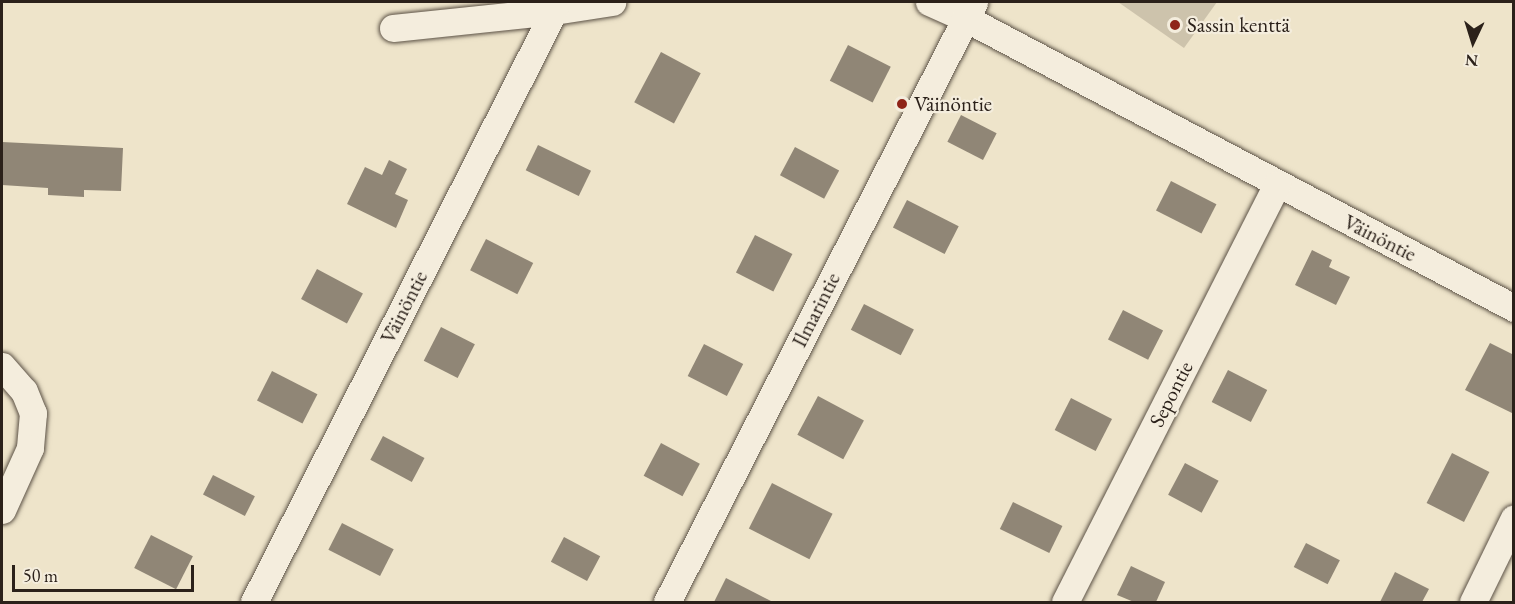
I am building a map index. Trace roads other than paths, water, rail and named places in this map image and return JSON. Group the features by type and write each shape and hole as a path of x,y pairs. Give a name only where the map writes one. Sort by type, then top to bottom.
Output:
{"street":[{"path":"393,28 554,11 612,2"},
{"name":"Väinöntie","path":"929,2 969,10 1278,185 1514,308"},
{"name":"Ilmarintie","path":"667,603 969,10"},
{"name":"Väinöntie","path":"254,603 554,11"},
{"name":"Sepontie","path":"1065,603 1278,185"},
{"path":"2,366 24,392 33,413 30,448 2,510"},
{"path":"1473,603 1514,518"}],"place":[{"name":"Sassin kenttä","path":"1175,25"},
{"name":"Väinöntie","path":"902,104"}]}
